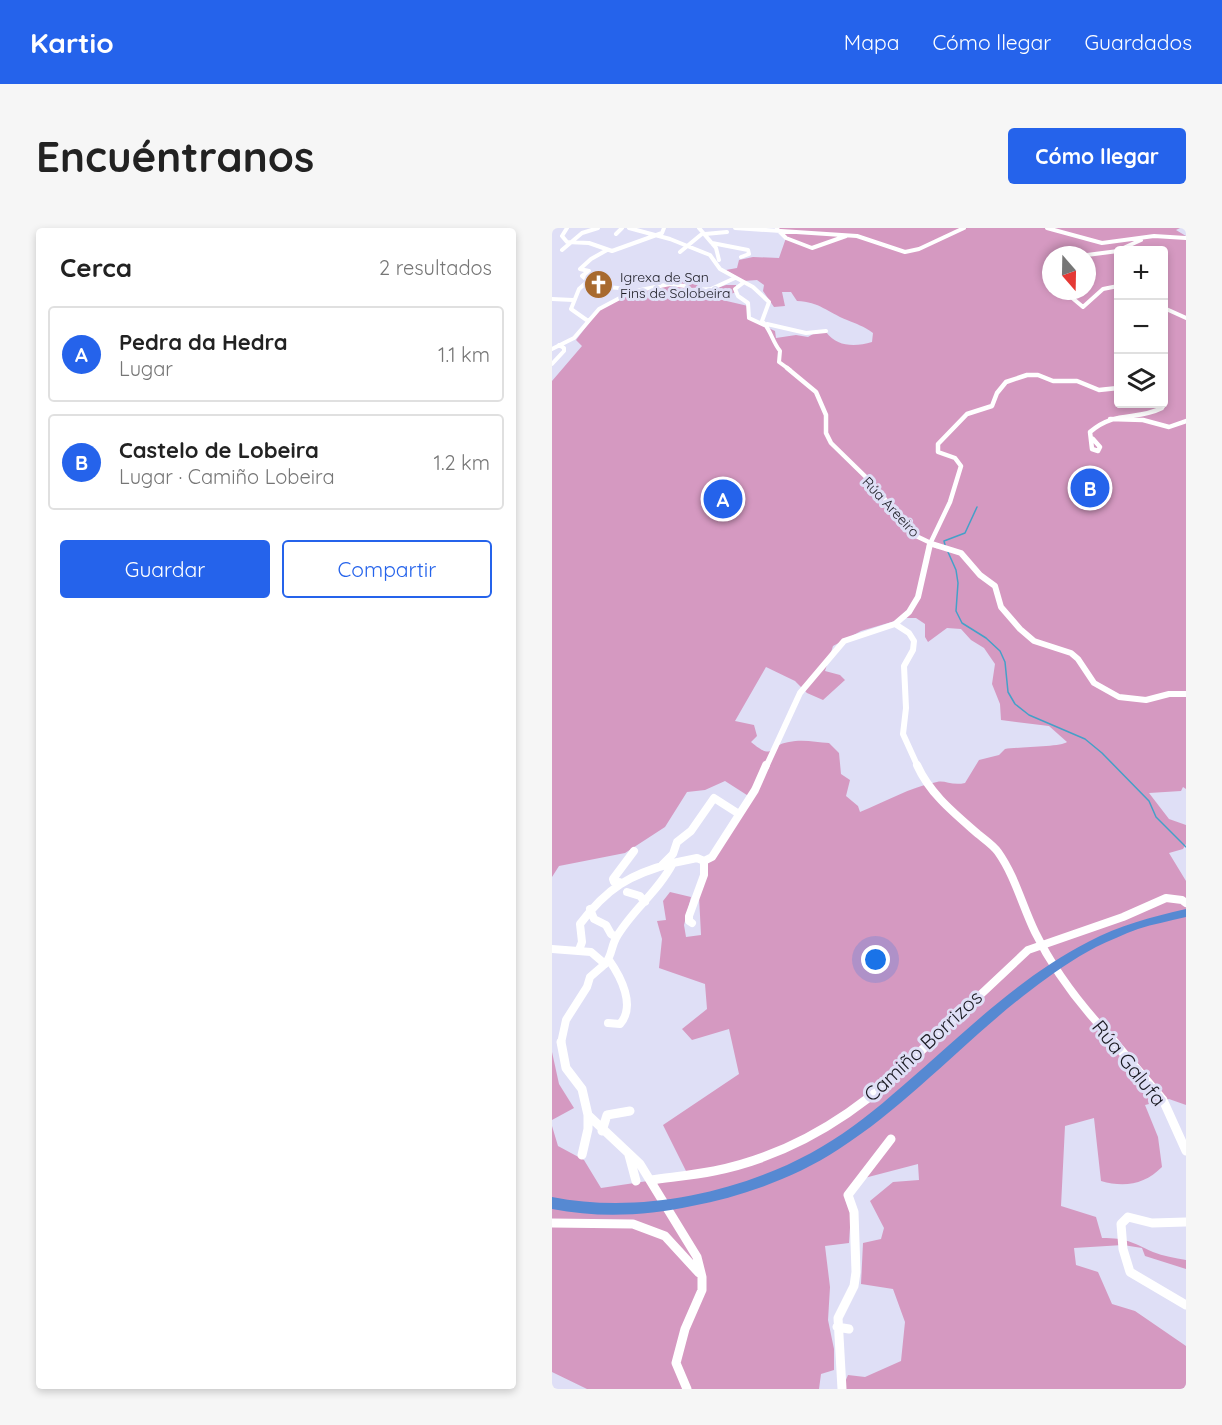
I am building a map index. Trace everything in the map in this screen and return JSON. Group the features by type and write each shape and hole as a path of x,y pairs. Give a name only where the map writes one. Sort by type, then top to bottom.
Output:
{"highway":[{"path":"552,1203 604,1208 666,1205 719,1195 765,1180 812,1158 852,1134 887,1107 1042,974 1084,946 1118,930 1157,918 1186,913"}],"street":[{"path":"567,228 562,237 567,242 589,243 607,250 614,250 657,236 664,228"},
{"path":"616,234 622,228"},
{"name":"Rúa Areeiro","path":"629,228 673,240 685,247 710,255 720,269 753,287 769,302 768,311 762,318 771,330 774,344 781,354 779,362 816,392 826,415 826,434 831,443 873,484 912,534 930,544 961,553 980,575 995,586 1002,607 1020,629 1034,641 1071,653 1078,659 1094,683 1106,691 1132,700 1146,700 1169,694 1186,694"},
{"path":"699,228 716,248 720,269"},
{"path":"735,228 752,231 777,229 848,235 905,252 919,249 964,228"},
{"path":"1047,228 1102,243 1164,236 1186,238"},
{"path":"562,250 582,233 601,229"},
{"path":"777,229 786,238 812,248 848,235"},
{"path":"680,252 704,234 727,232"},
{"path":"1129,246 1144,238"},
{"path":"698,242 707,239"},
{"path":"712,243 748,250 749,254 741,257"},
{"path":"607,250 580,267 589,272 582,276 595,286 622,287 631,292"},
{"path":"1096,254 1114,252"},
{"path":"552,349 574,338 599,309 631,292 674,283 691,290 711,289 735,278"},
{"path":"588,281 582,284 571,309 588,321"},
{"name":"Rúa Areeiro","path":"743,283 734,290 748,303 749,318 765,324"},
{"path":"1096,294 1104,289 1114,287"},
{"path":"552,299 573,300"},
{"path":"1073,300 1083,307 1088,300"},
{"path":"1168,310 1186,318"},
{"path":"765,324 806,333 826,332"},
{"path":"552,364 564,351 564,348 559,345"},
{"path":"579,950 582,942 579,924 600,896 619,882 662,865 696,858 704,861 712,857 757,787 800,693 844,641 895,624 906,616 918,597 924,561 950,502 961,466 955,458 940,453 937,447 968,414 992,406 1001,387 1021,376 1038,375 1053,381 1077,381 1099,390 1114,388"},
{"path":"1093,440 1092,430 1110,419 1124,414 1156,411 1162,408"},
{"path":"1110,419 1147,421 1169,427 1186,421"},
{"path":"906,616 909,633"},
{"path":"895,624 909,633"},
{"name":"Rúa Galufa","path":"909,633 915,645 904,666 906,708 904,741 930,790 987,839 1004,860 1035,932 1047,953 1086,1012 1134,1063 1163,1100 1186,1151"},
{"path":"662,865 673,854 677,842 691,831 714,798 739,814"},
{"path":"619,882 614,882 613,879 624,867 633,851"},
{"path":"692,923 689,921 689,916 704,875 704,861"},
{"path":"582,1155 588,1130 588,1114 582,1089 566,1068 561,1051 561,1036 566,1020 587,987 590,977 607,962 616,937 657,890 673,863"},
{"path":"627,892 640,896 645,902"},
{"name":"Camiño Borrizos","path":"653,1184 737,1165 788,1148 815,1134 876,1093 1028,950 1166,898 1182,900 1186,903"},
{"path":"590,909 594,919 606,926 616,937"},
{"path":"552,949 564,952 579,950 596,954 607,962 617,976 629,1011 620,1024 608,1023"},
{"path":"602,1131 608,1116 616,1112 630,1111"},
{"path":"588,1114 602,1131 640,1164 697,1257 702,1277 702,1290 685,1329 676,1363 687,1389"},
{"path":"842,1389 837,1327 840,1310 854,1286 856,1272 854,1212 848,1195 891,1138"},
{"path":"629,1155 636,1180"},
{"path":"1186,1222 1152,1223 1128,1217 1121,1224 1123,1249 1130,1272 1186,1305"},
{"path":"552,1223 633,1224 665,1236 702,1277"},
{"path":"837,1327 849,1329"}],"shaded area":[{"path":"777,228 1180,228 1176,230 1186,236 1186,789 1183,787 1181,791 1149,793 1169,819 1186,825 1186,844 1183,849 1169,853 1186,881 1186,1105 1169,1099 1145,1105 1158,1137 1162,1167 1142,1181 1134,1183 1118,1184 1101,1181 1094,1118 1065,1126 1061,1206 1096,1217 1102,1238 1123,1240 1169,1257 1186,1260 1186,1269 1145,1256 1142,1248 1123,1245 1074,1248 1076,1265 1098,1272 1112,1304 1135,1311 1186,1346 1186,1389 842,1389 848,1375 865,1377 901,1361 905,1322 893,1289 861,1284 863,1243 881,1239 884,1228 870,1201 893,1182 919,1180 918,1164 853,1181 849,1243 825,1246 830,1287 828,1320 834,1349 834,1370 821,1374 819,1389 587,1389 552,1372 552,1126 558,1146 584,1160 601,1188 688,1175 663,1125 739,1074 729,1029 692,1040 682,1029 707,1009 705,984 659,968 662,939 657,921 666,920 663,901 670,892 691,897 684,925 686,937 701,935 699,896 708,870 704,861 731,828 750,797 725,781 705,790 687,792 665,827 625,853 559,866 552,877 552,381 582,346 576,340 599,310 631,292 674,283 676,280 692,281 701,288 712,290 726,285 736,285 736,292 718,299 748,306 747,318 775,331 776,338 796,335 808,337 826,332 835,341 841,343 859,345 872,342 873,333 818,305 797,301 791,292 782,292 785,306 774,307 763,291 764,285 757,280 744,281 726,270 737,268 739,260 753,257 779,258 786,238","holes":["905,618 916,618 925,624 925,637 928,642 947,628 961,629 971,640 984,648 995,664 992,684 1000,704 1001,720 1049,726 1067,742 1005,749 999,755 979,760 965,783 927,784 860,812 858,806 846,796 850,780 841,774 839,753 829,743 794,741 782,744 768,752 751,742 757,736 754,725 735,721 766,667 795,681 807,693 823,700 845,680 840,675 825,671 833,646 861,631"]},
{"path":"552,1052 559,1084 574,1108 552,1120"}],"waterway":[{"path":"945,545 944,541 965,533 977,507"},
{"path":"948,552 956,570 958,583 956,611 962,623 986,638 1000,651 1005,662 1008,692 1015,704 1029,715 1085,739 1102,753 1149,801 1156,817 1186,847"}],"place":[{"name":"Igrexa de San Fins de Solobeira","path":"599,285"},
{"name":"Castelo de Lobeira","path":"1090,488"},
{"name":"Pedra da Hedra","path":"723,499"}]}
